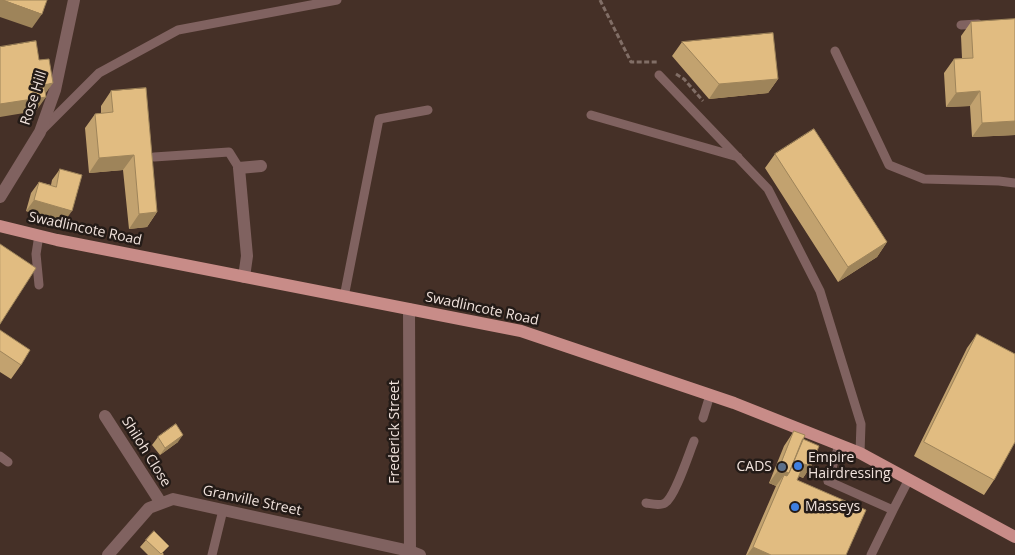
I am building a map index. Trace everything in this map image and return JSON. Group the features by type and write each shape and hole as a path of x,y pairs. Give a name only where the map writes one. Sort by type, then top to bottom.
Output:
{"main road":[{"name":"Swadlincote Road","path":"0,226 244,277 521,331 710,395 839,445 909,479 1015,537"}],"street":[{"name":"Rose Hill","path":"0,197 40,132 55,90 74,0"},
{"path":"244,277 247,256 239,168 261,166"},
{"name":"Frederick Street","path":"409,309 413,554"},
{"name":"Shiloh Close","path":"105,416 161,504"},
{"name":"Granville Street","path":"108,555 149,508 173,499 413,554"}],"lane":[{"path":"40,132 99,73 178,30 336,0"},
{"path":"961,25 988,23"},
{"path":"835,51 889,165 924,178 1015,183"},
{"path":"659,75 768,189 820,291 861,424 860,454"},
{"path":"344,297 379,119 428,110"},
{"path":"591,115 738,157"},
{"path":"154,157 229,152 239,168"},
{"path":"38,235 36,254 39,285"},
{"path":"703,418 710,395"},
{"path":"646,503 659,505 666,503 670,499 694,441"},
{"path":"839,445 828,481 893,510"},
{"path":"871,555 909,479"},
{"path":"212,555 223,510"}],"building":[{"path":"3,0 47,0 42,14"},
{"path":"1015,19 1015,121 982,123 980,91 956,93 954,59 973,58 971,22"},
{"path":"773,33 778,79 719,84 682,42"},
{"path":"36,41 39,60 49,59 53,83 44,85 46,97 0,104 0,47"},
{"path":"146,88 157,212 139,214 134,155 99,158 95,114 113,112 111,91"},
{"path":"814,129 887,242 848,267 775,154"},
{"path":"60,169 82,175 72,211 34,200 39,182 56,187"},
{"path":"0,244 36,268 0,324"},
{"path":"0,330 30,350 21,365 0,351"},
{"path":"977,334 1015,354 1015,442 994,480 924,442"},
{"path":"176,424 183,435 165,448 158,437"},
{"path":"794,431 805,435 789,473 779,469"},
{"name":"Masseys","path":"803,439 819,446 811,466 804,464 797,480 866,510 846,555 771,555 753,547 784,475 787,476 789,473"},
{"path":"154,531 169,546 161,554 146,540"}],"place":[{"name":"Empire Hairdressing","path":"798,466"},
{"name":"CADS","path":"782,467"},
{"name":"Masseys","path":"795,507"}]}
